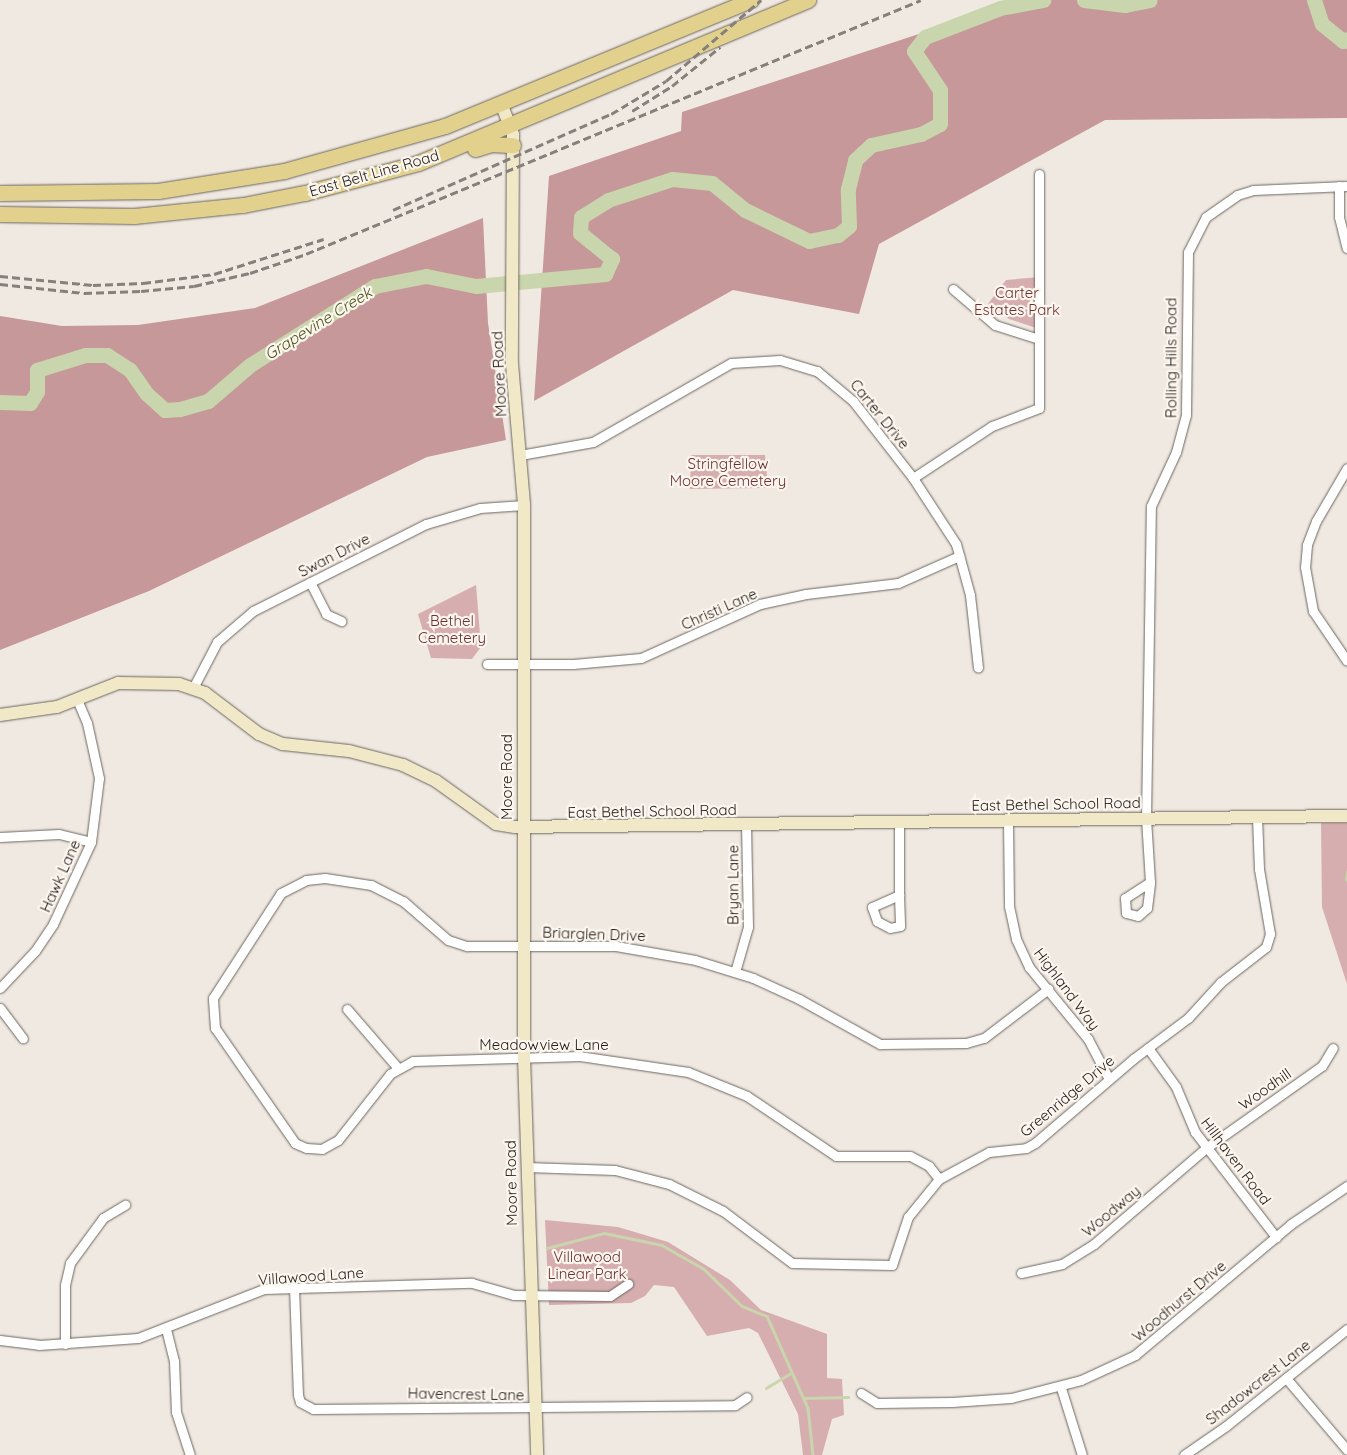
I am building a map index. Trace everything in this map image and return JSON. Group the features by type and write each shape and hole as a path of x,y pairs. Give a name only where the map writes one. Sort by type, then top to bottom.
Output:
{"main road":[{"name":"East Belt Line Road","path":"7,193 158,191 284,171 445,126 751,0"},
{"name":"East Belt Line Road","path":"7,215 134,216 242,205 418,163 808,0"},
{"path":"418,163 446,160 491,144 513,145"},
{"path":"7,193 7,215"}],"street":[{"name":"Moore Road","path":"501,103 512,125 512,327 524,505 524,1057 526,1167 537,1455"},
{"path":"913,478 992,426 1039,408 1039,174"},
{"path":"1343,186 1339,217 1347,248"},
{"name":"Rolling Hills Road","path":"1150,882 1146,819 1151,506 1186,421 1186,279 1190,246 1206,216 1237,195 1253,190 1343,186"},
{"path":"953,289 995,325 1039,339"},
{"name":"Carter Drive","path":"520,455 593,442 731,363 780,360 817,371 838,384 913,478 956,544 970,595 978,668"},
{"path":"1347,468 1316,521 1307,545 1305,567 1313,611 1347,661"},
{"name":"Swan Drive","path":"193,688 205,661 231,628 253,611 450,516 480,508 524,505"},
{"name":"Christi Lane","path":"487,664 523,666 641,658 760,604 806,594 898,583 960,556"},
{"path":"310,582 326,614 341,621"},
{"name":"East Bethel School Road","path":"0,715 42,710 118,683 161,681 193,688 259,734 283,744 349,751 403,765 436,780 496,824 523,828 1347,816"},
{"name":"Hawk Lane","path":"0,988 35,951 54,924 91,842 99,778 87,723 77,699"},
{"name":"Greenridge Drive","path":"526,1167 616,1170 669,1184 723,1211 780,1256 810,1266 892,1265 908,1216 940,1178 989,1152 1030,1146 1109,1079 1188,1018 1221,982 1266,947 1270,934 1259,869 1257,817"},
{"name":"Highland Way","path":"1008,822 1011,920 1029,967 1088,1039 1109,1079"},
{"path":"899,823 899,895"},
{"name":"Bryan Lane","path":"735,972 748,927 746,826"},
{"path":"0,838 59,834 91,842"},
{"name":"Briarglen Drive","path":"398,1068 338,1140 322,1149 306,1148 295,1143 214,1028 211,1006 217,988 281,893 306,880 349,880 372,885 403,901 455,943 635,947 735,972 800,999 880,1044 966,1043 984,1038 1048,989"},
{"path":"0,1008 23,1038"},
{"path":"347,1009 398,1068"},
{"name":"Hillhaven Road","path":"1148,1048 1176,1087 1187,1119 1206,1148 1276,1237"},
{"name":"Woodhill","path":"1206,1148 1322,1066 1333,1048"},
{"name":"Meadowview Lane","path":"398,1068 426,1059 612,1058 688,1072 747,1096 836,1156 910,1156 929,1166 940,1178"},
{"name":"Woodway","path":"1021,1273 1051,1268 1076,1257 1206,1148"},
{"name":"Woodhurst Drive","path":"861,1393 877,1402 952,1402 1010,1398 1062,1388 1134,1355 1276,1237 1347,1186"},
{"path":"65,1344 65,1285 70,1263 103,1218 125,1205"},
{"name":"Villawood Lane","path":"0,1340 65,1344 138,1338 166,1329 240,1297 264,1289 472,1283 506,1294 610,1296 628,1284"},
{"name":"Havencrest Lane","path":"294,1287 298,1394 306,1406 536,1408 735,1405 747,1397"},
{"path":"166,1329 174,1360 176,1412 188,1454"},
{"name":"Shadowcrest Lane","path":"1184,1455 1347,1329"},
{"path":"1286,1378 1347,1450"},
{"path":"1062,1388 1082,1455"}],"green space":[{"name":"Carter Estates Park","path":"1040,277 1039,329 1009,319 988,304 1006,280"},
{"name":"Stringfellow Moore Cemetery","path":"691,455 765,455 768,488 690,489"},
{"name":"Bethel Cemetery","path":"476,585 481,647 472,659 431,658 418,614"},
{"path":"1321,823 1347,823 1347,984 1322,907"},
{"name":"Villawood Linear Park","path":"545,1220 618,1227 668,1242 730,1280 761,1310 827,1334 827,1378 842,1379 844,1415 832,1419 822,1455 803,1455 798,1414 758,1333 749,1328 707,1336 674,1287 654,1285 645,1296 631,1303 549,1305"}],"shaded area":[{"path":"1022,0 1347,0 1347,118 1105,120 879,244 859,314 733,290 534,401 549,176 681,131 682,112"},
{"path":"483,218 488,323 506,440 427,457 149,591 0,650 0,316 62,326 138,325 255,308"}],"waterway":[{"name":"Grapevine Creek","path":"0,402 30,403 37,392 37,370 85,355 107,355 130,370 147,394 165,410 180,409 208,401 250,365 375,286 426,276 476,286 605,274 612,259 580,233 581,217 608,200 672,179 712,183 745,210 809,241 838,235 849,226 848,189 855,160 871,145 921,134 940,124 940,90 914,51 925,37 1000,8 1043,0"},
{"name":"Grapevine Creek","path":"1084,0 1125,5 1150,0"},
{"name":"Grapevine Creek","path":"1314,0 1322,24 1343,41 1347,39"},
{"path":"1346,880 1347,872"},
{"path":"547,1248 604,1233 662,1245 704,1269 742,1306 767,1316 808,1408 813,1455"},
{"path":"766,1388 789,1374"},
{"path":"805,1398 848,1397"}],"railway":[{"path":"393,210 611,114 666,81 761,0"},
{"path":"0,284 84,293 141,291 194,286 250,273 306,254 921,0"},
{"path":"632,111 672,86 720,47"},
{"path":"0,276 93,285 143,283 214,274 324,239"}]}
